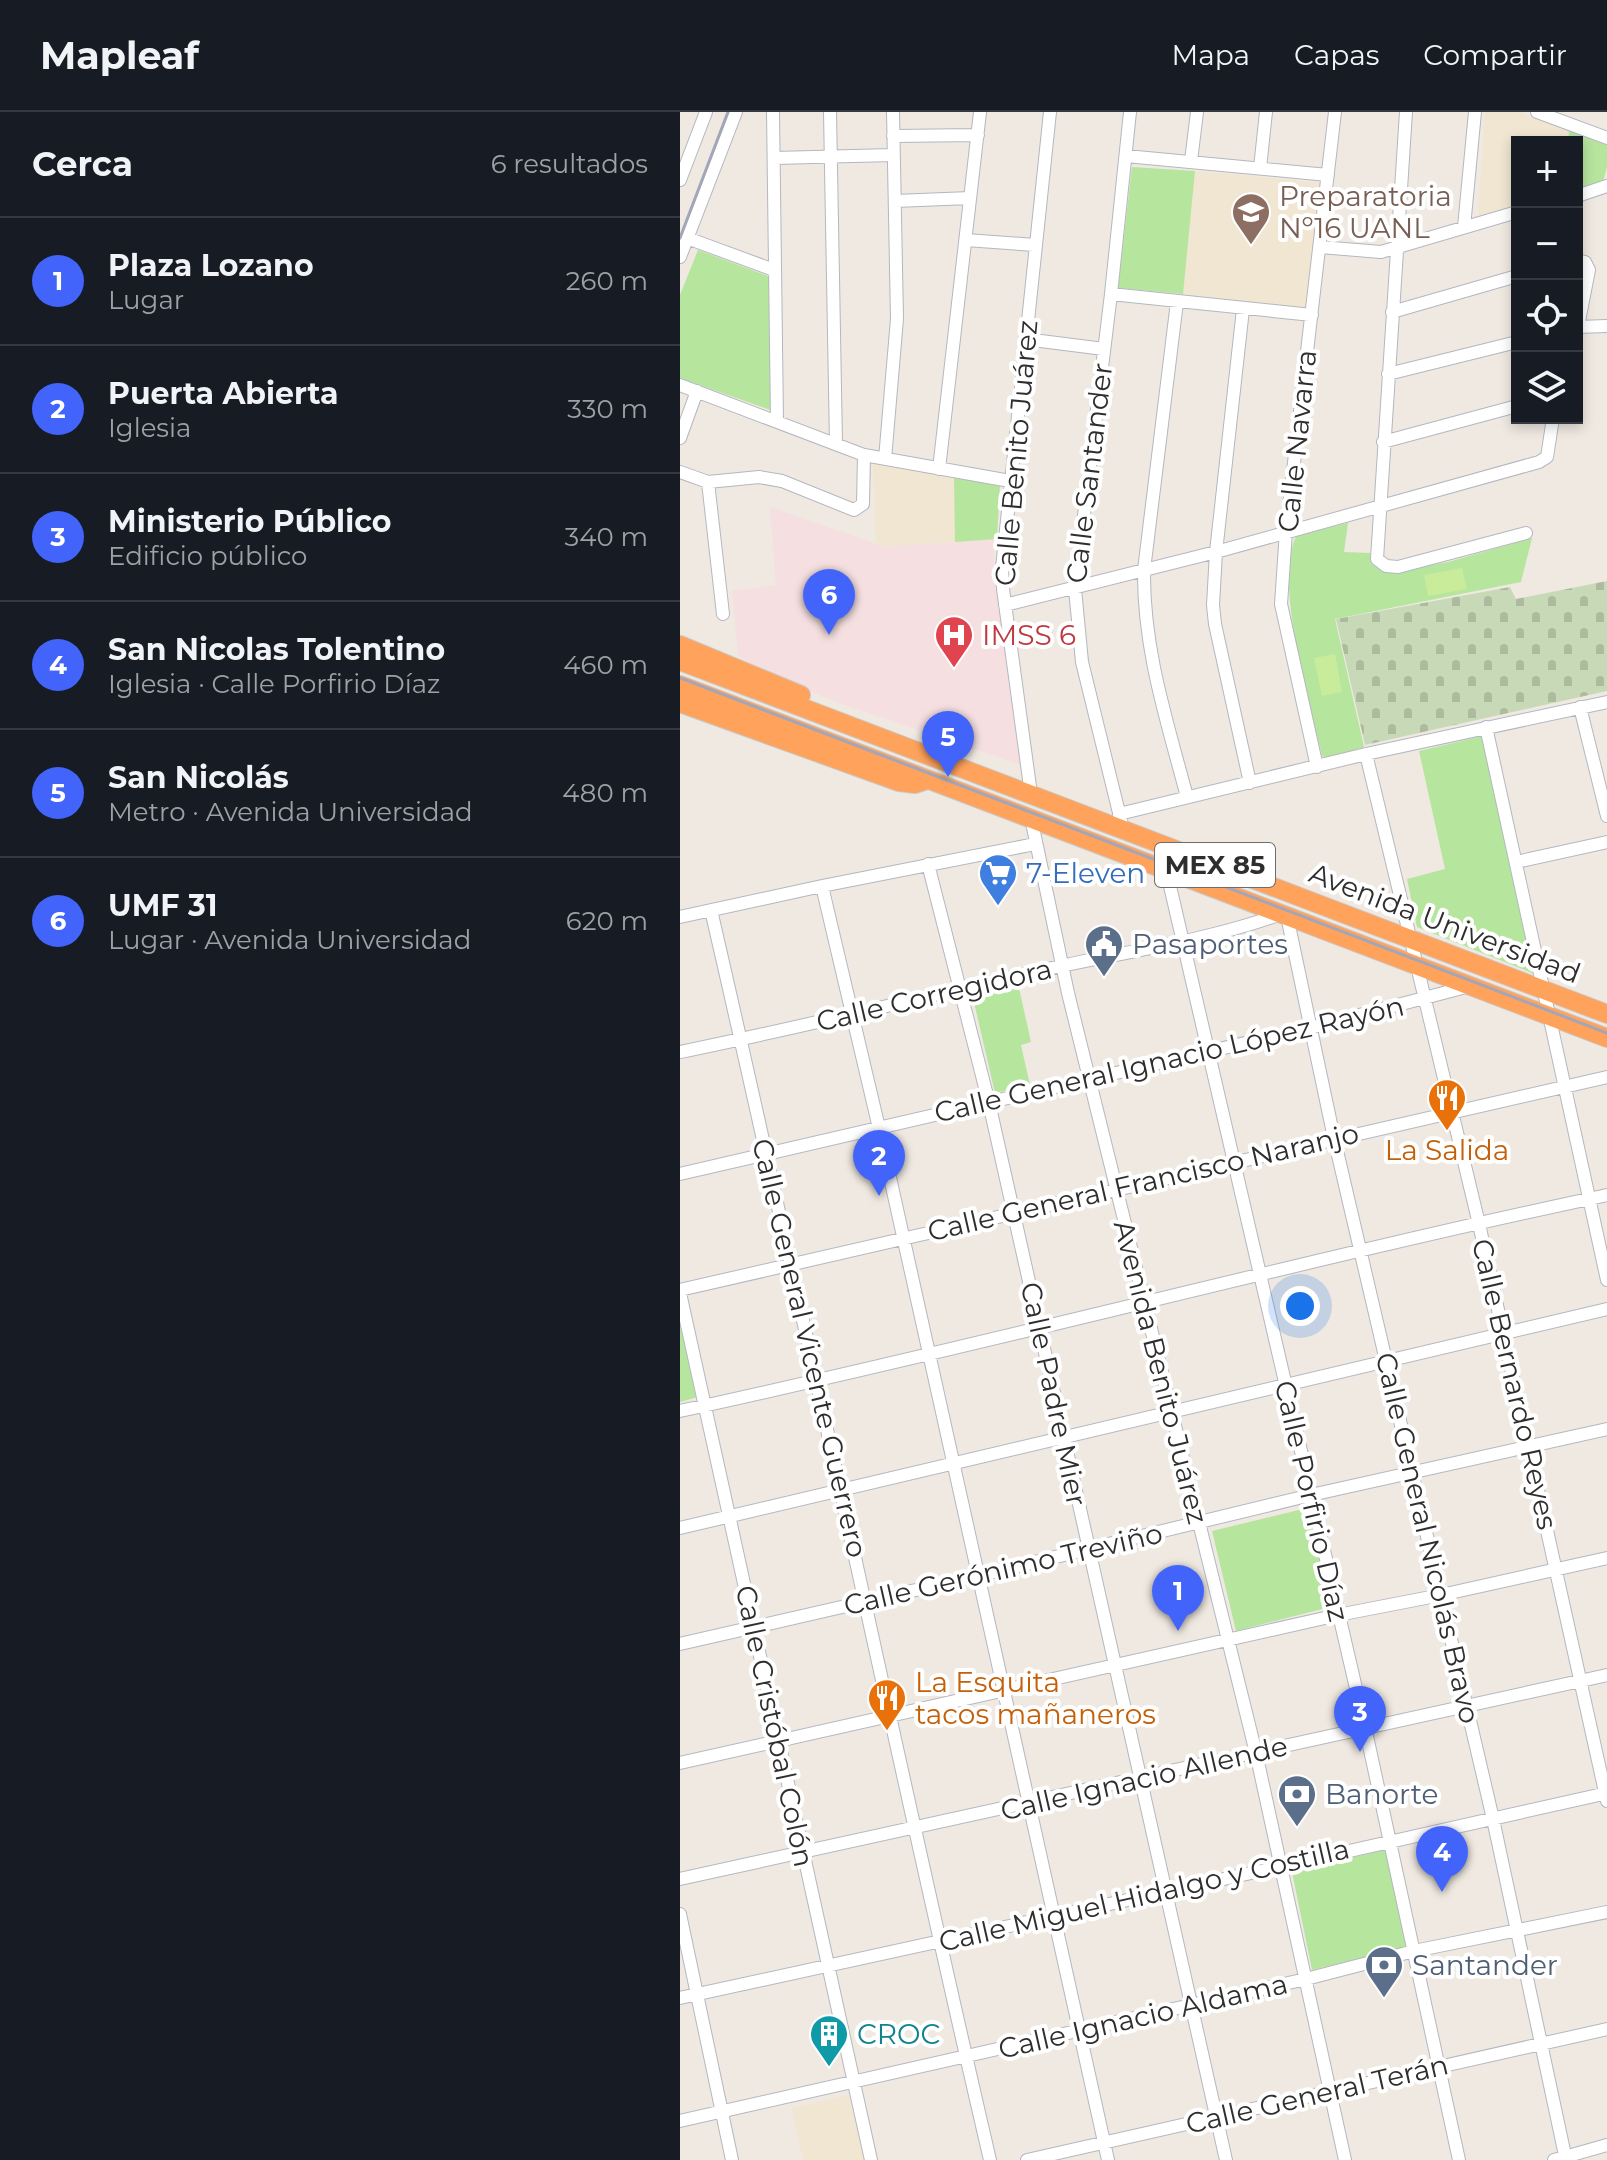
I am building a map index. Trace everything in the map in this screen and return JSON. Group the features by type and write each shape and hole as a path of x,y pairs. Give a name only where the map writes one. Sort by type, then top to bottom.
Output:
{"highway":[{"path":"680,645 841,712 884,740"},
{"name":"Avenida Universidad","path":"680,661 1031,794 1121,821 1160,843 1607,1014"},
{"name":"Avenida Universidad","path":"680,685 1607,1038"},
{"path":"680,703 899,782 915,784 930,778"}],"street":[{"path":"680,180 706,112"},
{"path":"680,257 736,112"},
{"path":"773,112 777,421"},
{"path":"830,112 836,444"},
{"path":"885,459 897,319 893,112"},
{"path":"939,469 980,112"},
{"name":"Calle Benito Juárez","path":"1031,794 1002,568 1050,112"},
{"name":"Calle Santander","path":"1121,821 1082,662 1075,589 1130,112"},
{"path":"1191,161 1197,112"},
{"path":"1260,168 1266,112"},
{"name":"Calle Navarra","path":"1317,767 1282,614 1286,531 1335,112"},
{"path":"1406,112 1376,554 1382,564 1398,567 1526,533"},
{"path":"1464,227 1475,112"},
{"path":"1537,112 1607,138"},
{"path":"893,136 978,135"},
{"path":"774,158 893,155"},
{"path":"1126,156 1328,175"},
{"path":"1583,194 1607,186"},
{"path":"895,201 970,198"},
{"path":"1320,247 1381,252 1511,214"},
{"path":"687,238 774,270"},
{"path":"966,240 1035,245"},
{"path":"1583,263 1589,270 1583,298"},
{"path":"1392,312 1511,278"},
{"path":"1111,294 1312,315"},
{"path":"1177,302 1144,570 1144,607 1149,647 1187,797"},
{"path":"1243,309 1213,605 1250,783"},
{"path":"1583,326 1607,326"},
{"path":"1025,339 1104,349"},
{"path":"1388,374 1511,343"},
{"path":"680,385 864,455 1010,481"},
{"path":"680,438 697,391"},
{"path":"1383,442 1511,408"},
{"path":"1005,605 1216,552 1539,462 1547,457 1552,424"},
{"path":"680,472 708,482 749,477 772,479 856,509 863,504 864,455"},
{"path":"708,482 723,614"},
{"path":"1121,821 1187,797 1366,754 1607,702"},
{"path":"1580,707 1607,816"},
{"path":"1486,727 1607,1280"},
{"name":"Calle Bernardo Reyes","path":"1366,754 1479,1224 1606,1796"},
{"name":"Avenida Benito Juárez","path":"1031,818 1062,966 1256,1753 1345,2160"},
{"path":"1516,862 1607,842"},
{"name":"Calle Porfirio Díaz","path":"1160,843 1391,1840 1459,2160"},
{"path":"680,917 1035,844"},
{"name":"Calle Padre Mier","path":"928,864 989,1103 1226,2160"},
{"path":"822,886 930,1353 1108,2160"},
{"name":"Calle General Vicente Guerrero","path":"711,910 990,2160"},
{"name":"Calle Corregidora","path":"680,1052 1182,942 1284,915"},
{"name":"Calle General Nicolás Bravo","path":"1284,915 1493,1819 1562,2159"},
{"name":"Calle General Ignacio López Rayón","path":"680,1174 1310,1028 1470,986"},
{"name":"Calle General Francisco Naranjo","path":"680,1292 1607,1077"},
{"path":"680,1411 1360,1250 1607,1195"},
{"name":"Calle Cristóbal Colón","path":"680,1292 871,2160"},
{"path":"680,1528 1607,1309"},
{"name":"Calle Gerónimo Treviño","path":"680,1644 1311,1495 1607,1429"},
{"path":"680,1763 1338,1615 1607,1558"},
{"name":"Calle Ignacio Allende","path":"680,1879 1607,1675"},
{"name":"Calle Miguel Hidalgo y Costilla","path":"680,1998 1391,1840 1606,1796"},
{"name":"Calle Ignacio Aldama","path":"680,2121 1306,1979 1414,1951 1607,1912"},
{"path":"680,1914 732,2160"},
{"name":"Calle General Terán","path":"1027,2160 1607,2029"},
{"path":"1562,2159 1607,2145"}],"shaded area":[{"path":"1485,112 1520,112 1569,131 1569,136 1511,136 1511,208 1478,216"},
{"name":"Preparatoria Nº16 UANL","path":"1195,171 1322,183 1307,309 1183,294"},
{"path":"873,463 954,477 955,542 885,547 876,544"},
{"path":"770,507 885,547 997,539 994,551 995,584 1022,765 839,703 770,675 738,656 732,591 776,585"},
{"path":"849,2095 864,2160 803,2160 792,2108"}],"green space":[{"path":"1583,136 1607,145 1607,167 1602,186 1583,191"},
{"path":"1132,167 1195,171 1183,294 1118,288"},
{"path":"698,250 771,277 776,412 680,378 680,295"},
{"path":"954,477 1000,485 997,539 955,542"},
{"path":"1348,523 1344,552 1370,553 1372,564 1386,573 1448,562 1532,538 1521,582 1335,619 1364,747 1327,758 1322,756 1296,643 1291,611 1290,555 1297,535"},
{"path":"1462,568 1467,589 1428,596 1424,575"},
{"path":"1607,581 1607,691 1365,745 1336,619 1510,587 1516,599"},
{"path":"1335,654 1342,692 1322,696 1314,658"},
{"path":"1483,736 1537,975 1417,927 1407,879 1445,869 1419,751"},
{"path":"1019,988 1031,1042 1021,1045 1030,1085 995,1093 973,998"},
{"path":"680,1317 698,1397 680,1402"},
{"path":"1307,1508 1330,1607 1236,1631 1212,1531"},
{"path":"1388,1849 1410,1946 1312,1970 1292,1872"}],"railway":[{"path":"680,238 728,112"},
{"path":"680,678 1607,1033"}],"place":[{"name":"Preparatoria Nº16 UANL","path":"1251,246"},
{"name":"UMF 31","path":"829,635"},
{"name":"IMSS 6","path":"954,669"},
{"name":"San Nicolás","path":"948,777"},
{"name":"7-Eleven","path":"998,907"},
{"name":"Pasaportes","path":"1104,978"},
{"name":"La Salida","path":"1447,1132"},
{"name":"Puerta Abierta","path":"879,1196"},
{"name":"Plaza Lozano","path":"1178,1631"},
{"name":"La Esquita tacos mañaneros","path":"887,1732"},
{"name":"Ministerio Público","path":"1360,1752"},
{"name":"Banorte","path":"1297,1828"},
{"name":"San Nicolas Tolentino","path":"1442,1892"},
{"name":"Santander","path":"1384,1999"},
{"name":"CROC","path":"829,2068"}]}
